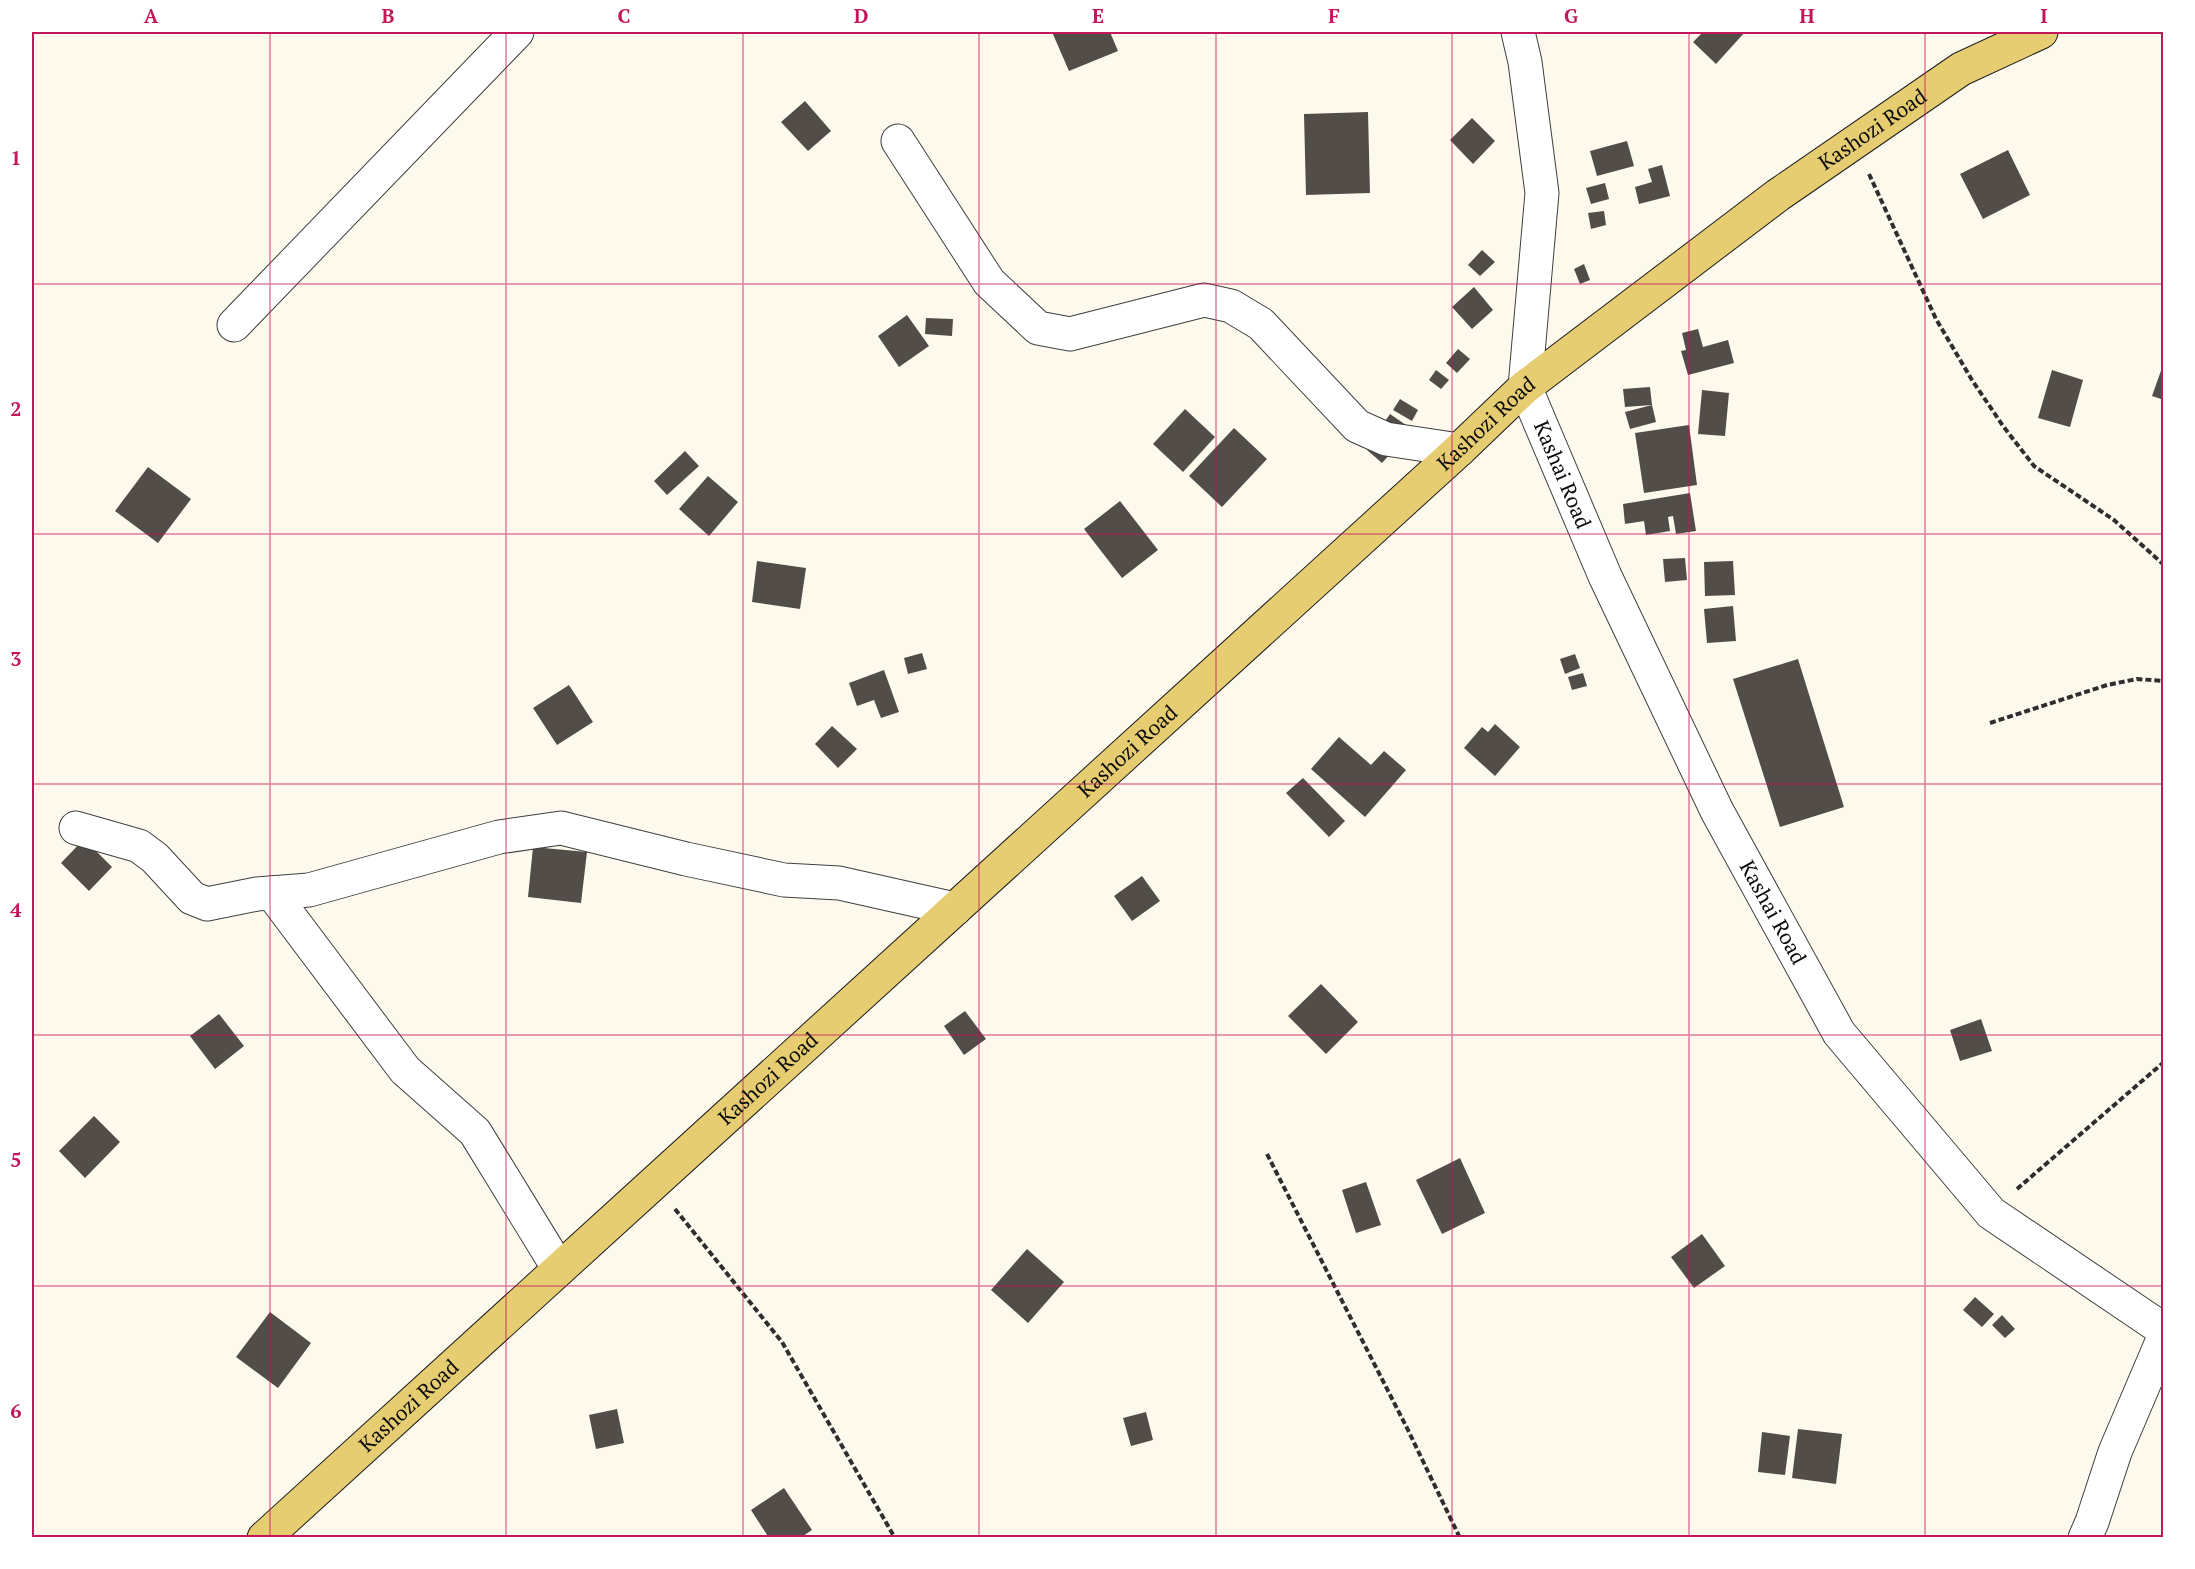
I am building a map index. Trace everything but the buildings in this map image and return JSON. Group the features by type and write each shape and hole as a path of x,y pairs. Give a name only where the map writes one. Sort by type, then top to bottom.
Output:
{"main road":[{"name":"Kashozi Road","path":"264,1538 1459,450 1525,387 1778,195 1961,69 2041,32"}],"street":[{"path":"234,325 517,32"},
{"path":"1518,32 1525,62 1542,193 1525,387"},
{"path":"898,141 989,282 1038,328 1070,334 1204,300 1231,306 1261,324 1357,426 1386,439 1459,450"},
{"name":"Kashai Road","path":"1525,387 1605,576 1717,811 1839,1033 1991,1213 2163,1330"},
{"path":"76,828 139,846 155,858 192,898 207,904 272,893 309,890 499,837 561,828 686,859 784,880 839,883 955,909"},
{"path":"272,893 405,1070 475,1132 559,1269"},
{"path":"2085,1538 2115,1452 2163,1337"}],"path":[{"path":"1855,143 1936,319 1972,380 2003,426 2034,466 2114,520 2163,565"},
{"path":"1990,723 2107,685 2137,679 2163,681"},
{"path":"1991,1213 2163,1062"},
{"path":"1267,1154 1407,1428 1460,1538"},
{"path":"654,1182 782,1342 895,1538"}]}
